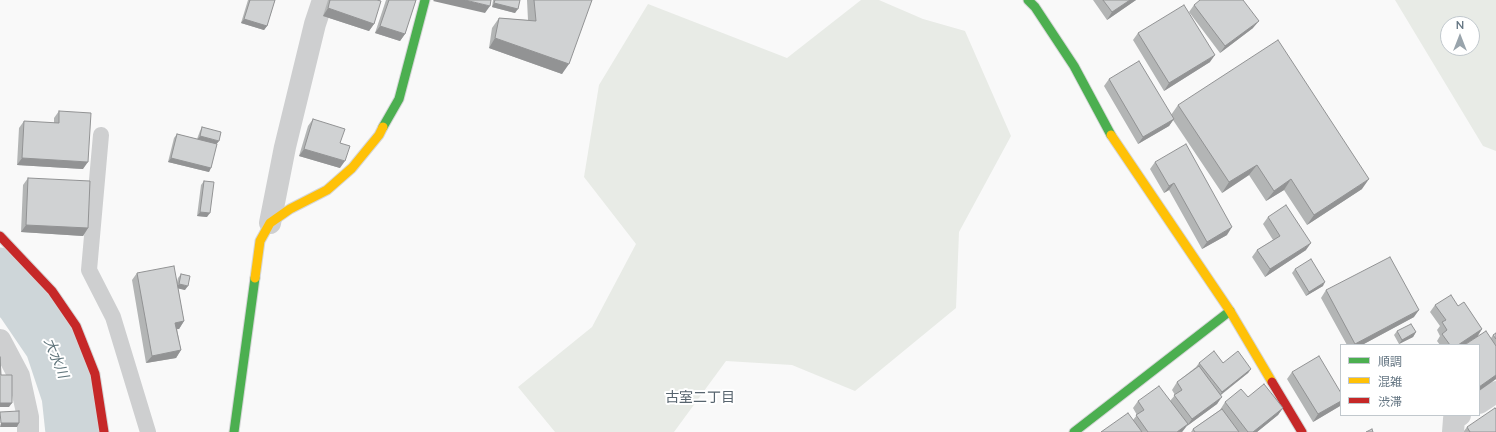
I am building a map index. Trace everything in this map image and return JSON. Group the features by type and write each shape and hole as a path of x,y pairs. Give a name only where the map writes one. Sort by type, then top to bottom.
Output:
{"street":[{"path":"234,432 260,241 270,222 285,147 315,24 323,0"},
{"path":"270,222 290,209 327,190 352,168 379,135 399,99 425,0"},
{"path":"1028,0 1035,7 1074,66 1111,136 1230,311 1297,430"},
{"path":"0,236 52,291 76,326 95,374 104,432"},
{"path":"1074,432 1230,311"},
{"path":"2,346 19,376 28,417 28,432"},
{"path":"1480,402 1496,392"},
{"path":"1453,432 1454,419 1458,416"}],"lane":[{"path":"101,135 89,270 113,317 148,432"}],"shaded area":[{"path":"861,0 879,0 923,19 965,31 1011,136 959,232 956,308 855,391 792,365 726,361 674,432 555,432 518,387 592,327 636,244 584,177 599,85 648,4 787,58"},
{"path":"1395,0 1496,0 1496,151 1483,146"}],"building":[{"path":"250,0 275,0 267,26 244,19"},
{"path":"330,0 381,1 374,24 328,8"},
{"path":"389,0 416,0 405,34 380,26"},
{"path":"465,0 491,0 490,6"},
{"path":"495,0 520,0 518,9 494,3"},
{"path":"534,0 592,0 569,64 495,38 499,18 536,21"},
{"path":"1103,0 1130,0 1112,12"},
{"path":"1200,0 1243,0 1259,21 1225,46 1194,5"},
{"path":"1184,5 1215,55 1169,83 1138,33"},
{"path":"1278,40 1369,179 1314,215 1291,179 1274,191 1257,165 1229,182 1178,105"},
{"path":"1139,61 1174,119 1143,137 1109,79"},
{"path":"59,111 91,113 88,162 22,158 24,121 59,123"},
{"path":"313,119 345,129 340,143 350,146 345,161 304,149"},
{"path":"202,127 221,132 219,141 200,136"},
{"path":"177,134 217,144 211,168 171,158"},
{"path":"1186,144 1232,227 1207,242 1174,183 1169,186 1155,162"},
{"path":"28,178 90,181 88,228 26,225"},
{"path":"204,181 214,182 210,213 200,212"},
{"path":"1286,205 1311,243 1270,269 1257,250 1280,236 1268,217"},
{"path":"1390,257 1419,310 1355,344 1326,290"},
{"path":"1311,259 1325,282 1309,292 1295,269"},
{"path":"174,266 184,321 175,323 181,350 152,356 137,273"},
{"path":"181,274 190,276 188,286 179,284"},
{"path":"1451,295 1458,306 1464,302 1482,329 1460,344 1449,344 1442,334 1447,330 1442,322 1446,320 1435,305"},
{"path":"1411,324 1416,332 1402,340 1397,331"},
{"path":"1486,331 1496,346 1496,375 1480,386 1480,344 1466,344"},
{"path":"1214,351 1223,363 1238,351 1251,369 1222,392 1199,363"},
{"path":"1319,356 1340,391 1340,402 1318,414 1292,372"},
{"path":"0,357 1,375 12,375 12,403 0,403"},
{"path":"1199,366 1222,397 1192,419 1174,395 1182,390 1177,382"},
{"path":"1264,384 1283,408 1253,432 1248,432 1225,402 1241,389 1248,397"},
{"path":"1159,386 1188,424 1177,432 1148,432 1136,415 1144,410 1138,401"},
{"path":"1495,408 1496,432 1470,432 1467,427"},
{"path":"1222,409 1239,432 1195,432 1193,429"},
{"path":"19,411 19,423 1,423 0,412"},
{"path":"1128,413 1142,432 1101,432"},
{"path":"1372,429 1373,432 1366,432"}],"waterway":[{"name":"大水川","path":"0,276 23,300 53,344 70,395 74,432"}],"traffic: fast":[{"path":"383,127 399,99 425,0"},
{"path":"1028,0 1035,7 1074,66 1111,135"},
{"path":"234,432 255,278"},
{"path":"1074,432 1230,311"}],"traffic: slow":[{"path":"255,278 260,241 270,223 290,209 327,190 352,168 379,135 383,127"},
{"path":"1111,135 1230,311 1272,382"}],"traffic: jam":[{"path":"0,236 52,291 76,326 95,374 104,432"},
{"path":"1272,382 1302,432"}],"district":[{"name":"古室二丁目","path":"700,397"}]}
